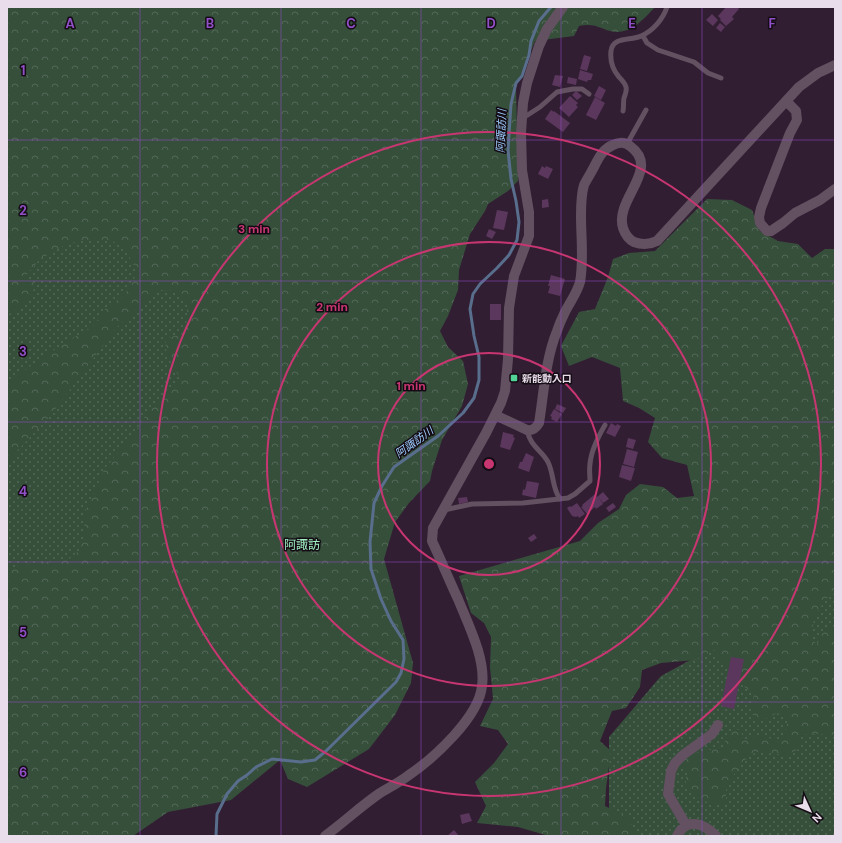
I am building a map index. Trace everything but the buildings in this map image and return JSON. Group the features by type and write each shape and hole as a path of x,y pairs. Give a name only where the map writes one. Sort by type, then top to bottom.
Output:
{"street":[{"path":"326,836 380,793 409,775 435,755 470,715 480,694 483,677 477,650 470,627 432,541 433,528 495,415 505,391 508,359 509,308 514,276 529,236 528,212 522,170 523,103 527,84 539,46 547,29 563,7"},
{"path":"495,415 530,431 536,428 539,424 544,382 556,332 565,312 573,301 580,283 581,200 584,186 604,150 620,142 627,144 640,156 642,164 640,173 624,206 621,222 626,236 632,241 650,244 657,241 787,102 799,87 808,80 835,65"},
{"path":"787,102 796,111 797,120 790,133 761,208 758,217 760,223 767,231 771,231 784,223 795,213 820,200 835,188"},
{"path":"686,825 668,794 671,772 682,755 712,734 718,725"},
{"path":"678,836 680,831 686,825 692,824 701,825 716,836"}],"lane":[{"path":"623,111 624,99 627,91 626,85 612,66 611,50 617,41 643,36 658,24 665,14 667,7"},
{"path":"643,36 647,42 658,50 694,62 708,73 721,78"},
{"path":"522,118 540,107 557,92 582,89 589,94"},
{"path":"627,144 646,110"},
{"path":"441,511 472,504 523,503 568,498 590,481 590,464 592,455 596,442 605,425"},
{"path":"527,430 529,439 548,461 556,493 560,499"}],"green space":[{"path":"7,7 235,353 7,685"},
{"path":"7,7 655,7 635,26 623,31 610,31 595,26 584,25 579,26 574,36 535,41 516,87 518,181 508,191 488,204 470,234 459,270 458,290 448,316 440,331 448,347 463,361 468,384 462,406 442,440 430,481 409,503 395,522 384,559 413,663 411,683 395,715 369,749 307,787 288,779 280,760 231,800 168,812 133,836 7,836 7,570 25,564 68,560 81,549 84,533 85,512 105,468 133,435 151,407 182,381 168,356 166,350 166,339 184,334 187,318 187,300 174,291 161,290 117,327 51,415 17,451 7,466 7,383 46,355 94,325 106,308 122,297 131,286 137,272 126,250 111,240 80,241 67,244 40,259 23,279 33,281 34,289 23,307 7,315"},
{"path":"707,199 732,200 752,210 760,231 778,241 798,244 812,258 825,249 835,249 835,594 831,594 816,614 811,639 817,644 825,628 835,627 835,736 818,734 800,735 799,749 786,755 756,752 745,760 732,777 726,789 726,800 722,804 704,801 694,796 685,779 689,773 680,764 690,754 723,747 732,729 741,730 743,740 754,737 762,737 781,742 789,719 777,713 756,724 752,713 754,694 734,679 714,650 695,660 661,663 642,670 640,687 626,708 612,711 600,741 611,751 605,806 630,818 636,836 549,836 518,827 477,823 486,806 475,782 494,763 508,744 498,730 480,726 493,699 490,667 491,637 484,623 471,613 459,576 580,541 598,523 619,509 626,495 640,484 663,487 677,498 694,496 687,465 662,458 648,442 655,418 639,408 623,401 620,368 592,357 569,366 561,346 579,312 595,309 608,277 613,259 629,253 655,251"},
{"path":"835,578 835,836 612,836 609,827 609,737 661,676 834,581"}],"waterway":[{"name":"阿諏訪川","path":"216,836 217,814 227,794 238,781 256,767 272,759 301,762 315,760 396,682 401,673 404,659 403,640 391,621 381,599 371,569 370,542 374,503 382,486 394,467 438,436 463,413 474,398 479,380 479,357 470,309 473,294 480,284 509,255 517,240 519,222 511,179 508,150 511,104 516,83 522,76 529,55 531,41 539,21 551,7"}],"place":[{"name":"新能動入口","path":"514,378"}],"district":[{"name":"阿諏訪","path":"302,545"}]}
